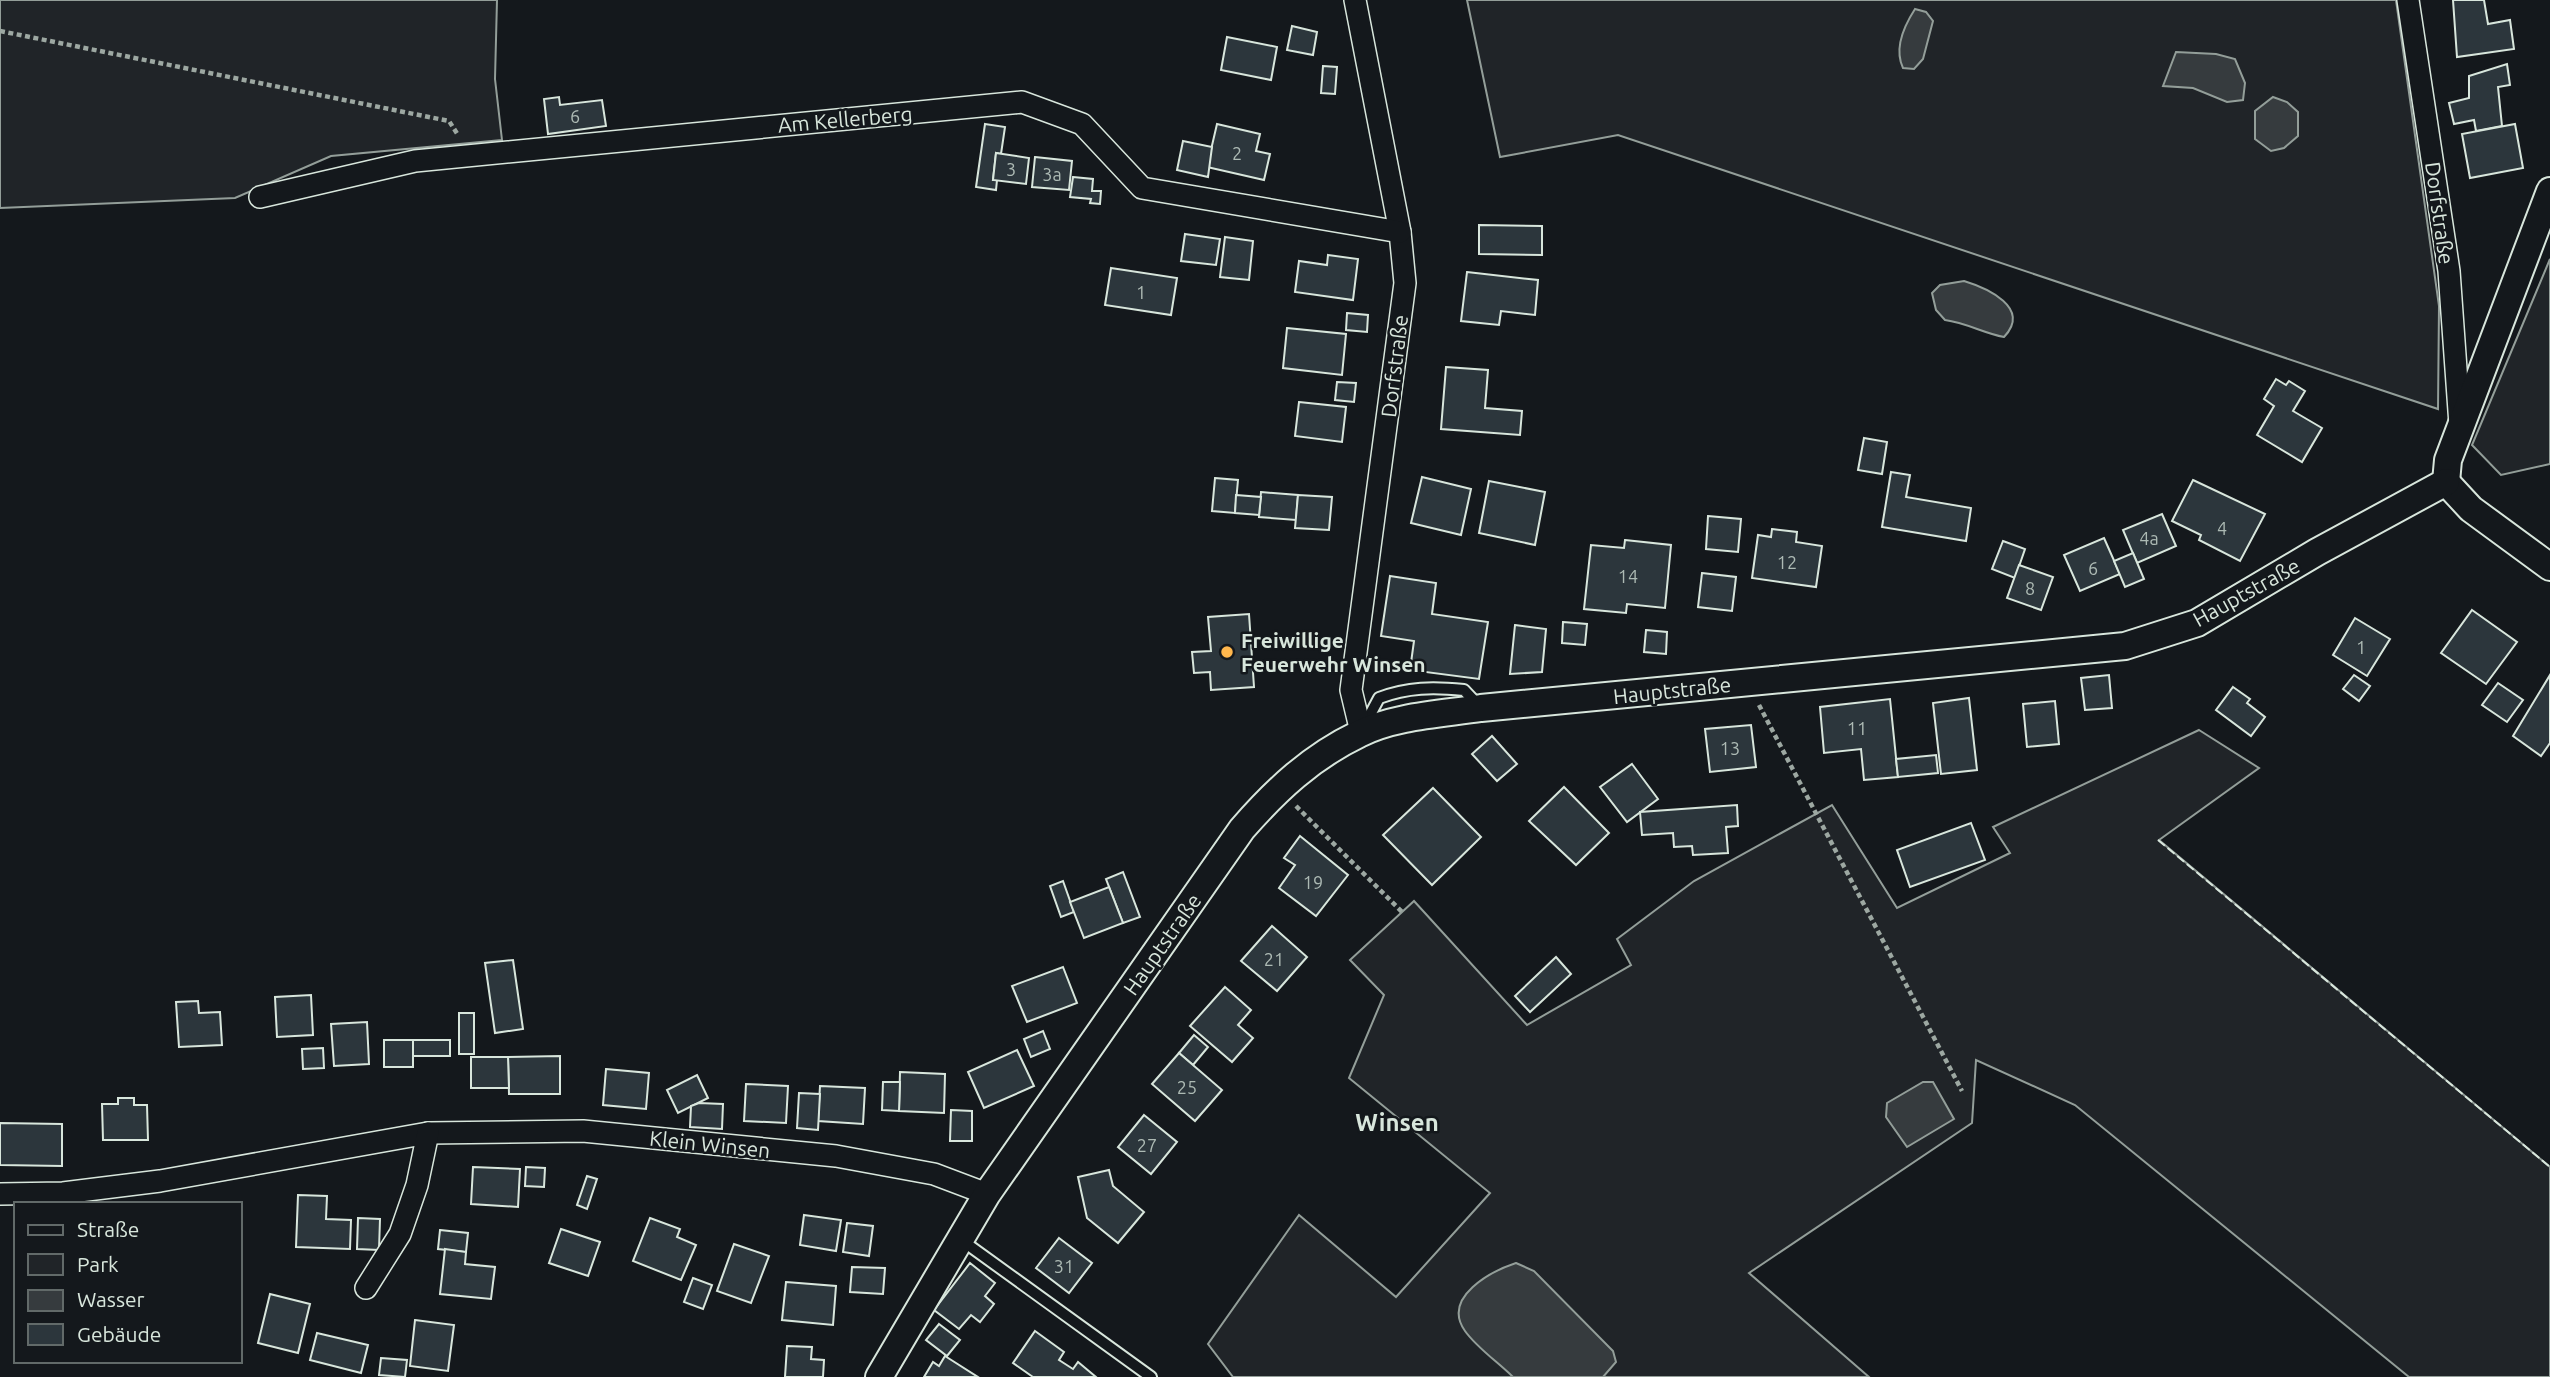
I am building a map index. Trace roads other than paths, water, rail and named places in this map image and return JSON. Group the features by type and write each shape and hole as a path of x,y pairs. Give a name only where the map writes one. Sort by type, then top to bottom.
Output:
{"street":[{"name":"Dorfstraße","path":"1354,0 1399,232 1405,283 1351,690 1361,733"},
{"name":"Dorfstraße","path":"2408,0 2449,271 2460,427"},
{"name":"Am Kellerberg","path":"260,197 415,161 1022,102 1082,124 1142,188 1399,232"},
{"path":"2550,191 2448,460 2446,482 2471,509 2550,567"},
{"name":"Hauptstraße","path":"879,1377 987,1194 1242,829 1278,788 1315,759 1361,733 1420,717 1480,708 2125,646 2197,622 2317,552 2446,482"},
{"name":"Klein Winsen","path":"0,1194 63,1193 160,1181 428,1133 583,1131 836,1156 934,1174 987,1194"},
{"path":"366,1289 400,1234 417,1185 428,1133"}],"lane":[{"path":"960,1239 1151,1377"}],"water":[{"path":"1915,9 1926,12 1933,21 1923,59 1914,69 1903,68 1900,61 1901,38"},
{"path":"2176,52 2216,54 2235,59 2245,83 2243,100 2227,102 2193,88 2163,86"},
{"path":"2273,97 2287,102 2298,112 2298,136 2284,148 2271,151 2255,139 2255,111"},
{"path":"1964,281 1994,294 2010,308 2013,317 2011,327 2004,337 1945,320 1936,310 1932,293 1940,285"},
{"path":"1923,1082 1933,1082 1954,1119 1907,1147 1886,1117 1887,1103"},
{"path":"1516,1263 1534,1271 1613,1351 1616,1362 1603,1377 1513,1377 1465,1331 1459,1319 1459,1307 1464,1297 1483,1279"}],"place":[{"name":"Freiwillige Feuerwehr Winsen","path":"1227,652"}],"district":[{"name":"Winsen","path":"1397,1122"}]}
